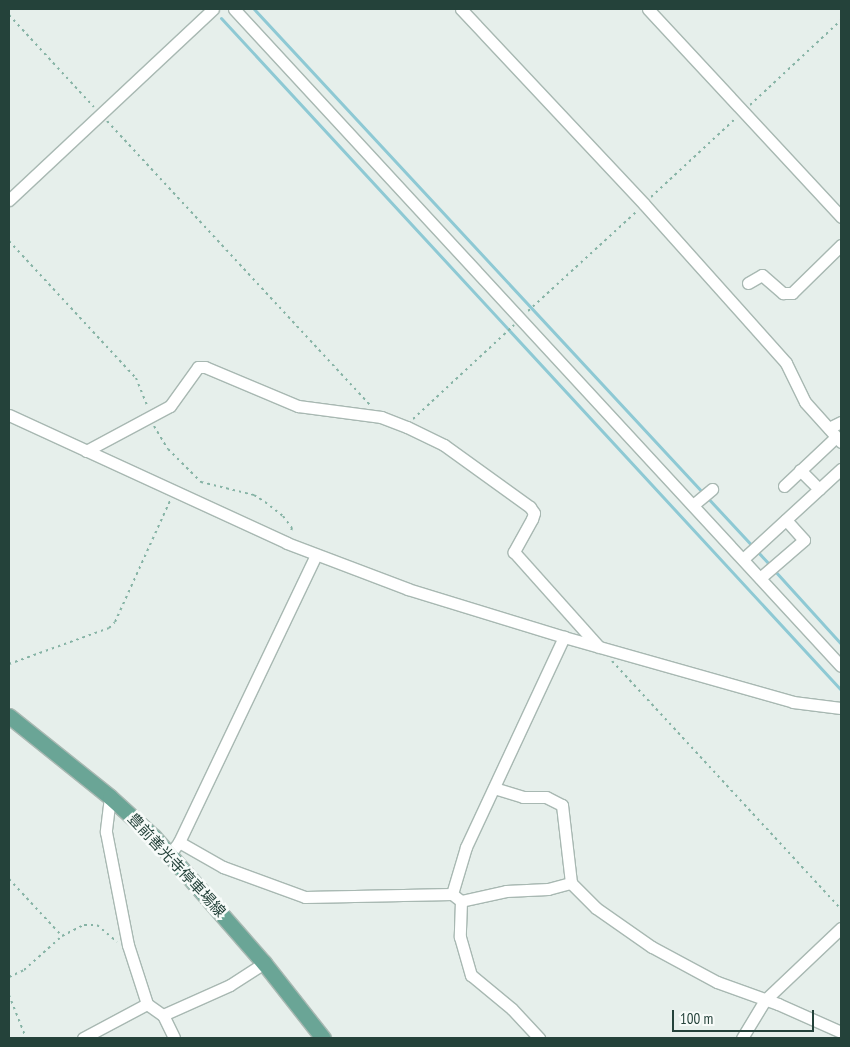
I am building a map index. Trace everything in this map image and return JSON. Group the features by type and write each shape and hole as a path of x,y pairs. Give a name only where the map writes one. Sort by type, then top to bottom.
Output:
{"main road":[{"name":"豊前善光寺停車場線","path":"9,716 110,797 170,854 264,963 323,1038"}],"street":[{"path":"9,200 213,9"},
{"path":"234,9 705,496 751,552 760,578 841,666"},
{"path":"461,9 644,204 786,363 805,402 835,436"},
{"path":"648,9 841,217"},
{"path":"748,283 762,275 783,293 792,293 841,245"},
{"path":"86,451 170,406 198,367 206,367 298,406 381,417 444,445 530,507 534,513 532,520 514,552 599,647"},
{"path":"9,414 287,543 408,588 564,637 793,702 841,708"},
{"path":"784,486 835,436 841,422"},
{"path":"751,552 841,469"},
{"path":"800,470 819,489"},
{"path":"760,578 804,540 786,520"},
{"path":"170,854 179,842 316,555"},
{"path":"539,1038 512,1009 471,976 460,937 456,898 466,847 564,637"},
{"path":"494,788 522,798 546,797 562,805 571,884 596,908 629,928 652,947 717,982 841,1032"},
{"path":"110,797 106,832 128,945 148,1004 163,1016 174,1038"},
{"path":"179,842 223,867 305,897 456,898 506,891 548,889 571,884"},
{"path":"742,1038 765,1000 841,928"},
{"path":"163,1016 230,985 264,963"},
{"path":"83,1038 148,1004"}],"path":[{"path":"9,15 381,417"},
{"path":"528,311 841,20"},
{"path":"9,241 136,378 150,417 168,449 201,482 254,495 283,516 292,528 287,543"},
{"path":"407,427 512,326"},
{"path":"9,664 109,628 115,622 174,492"},
{"path":"599,647 841,910"},
{"path":"9,878 62,936"},
{"path":"9,977 24,970 62,936 94,924 121,944 128,945"},
{"path":"9,995 26,1038"}],"waterway":[{"path":"254,9 770,565"},
{"path":"221,18 841,690"},
{"path":"774,570 841,644"}]}
